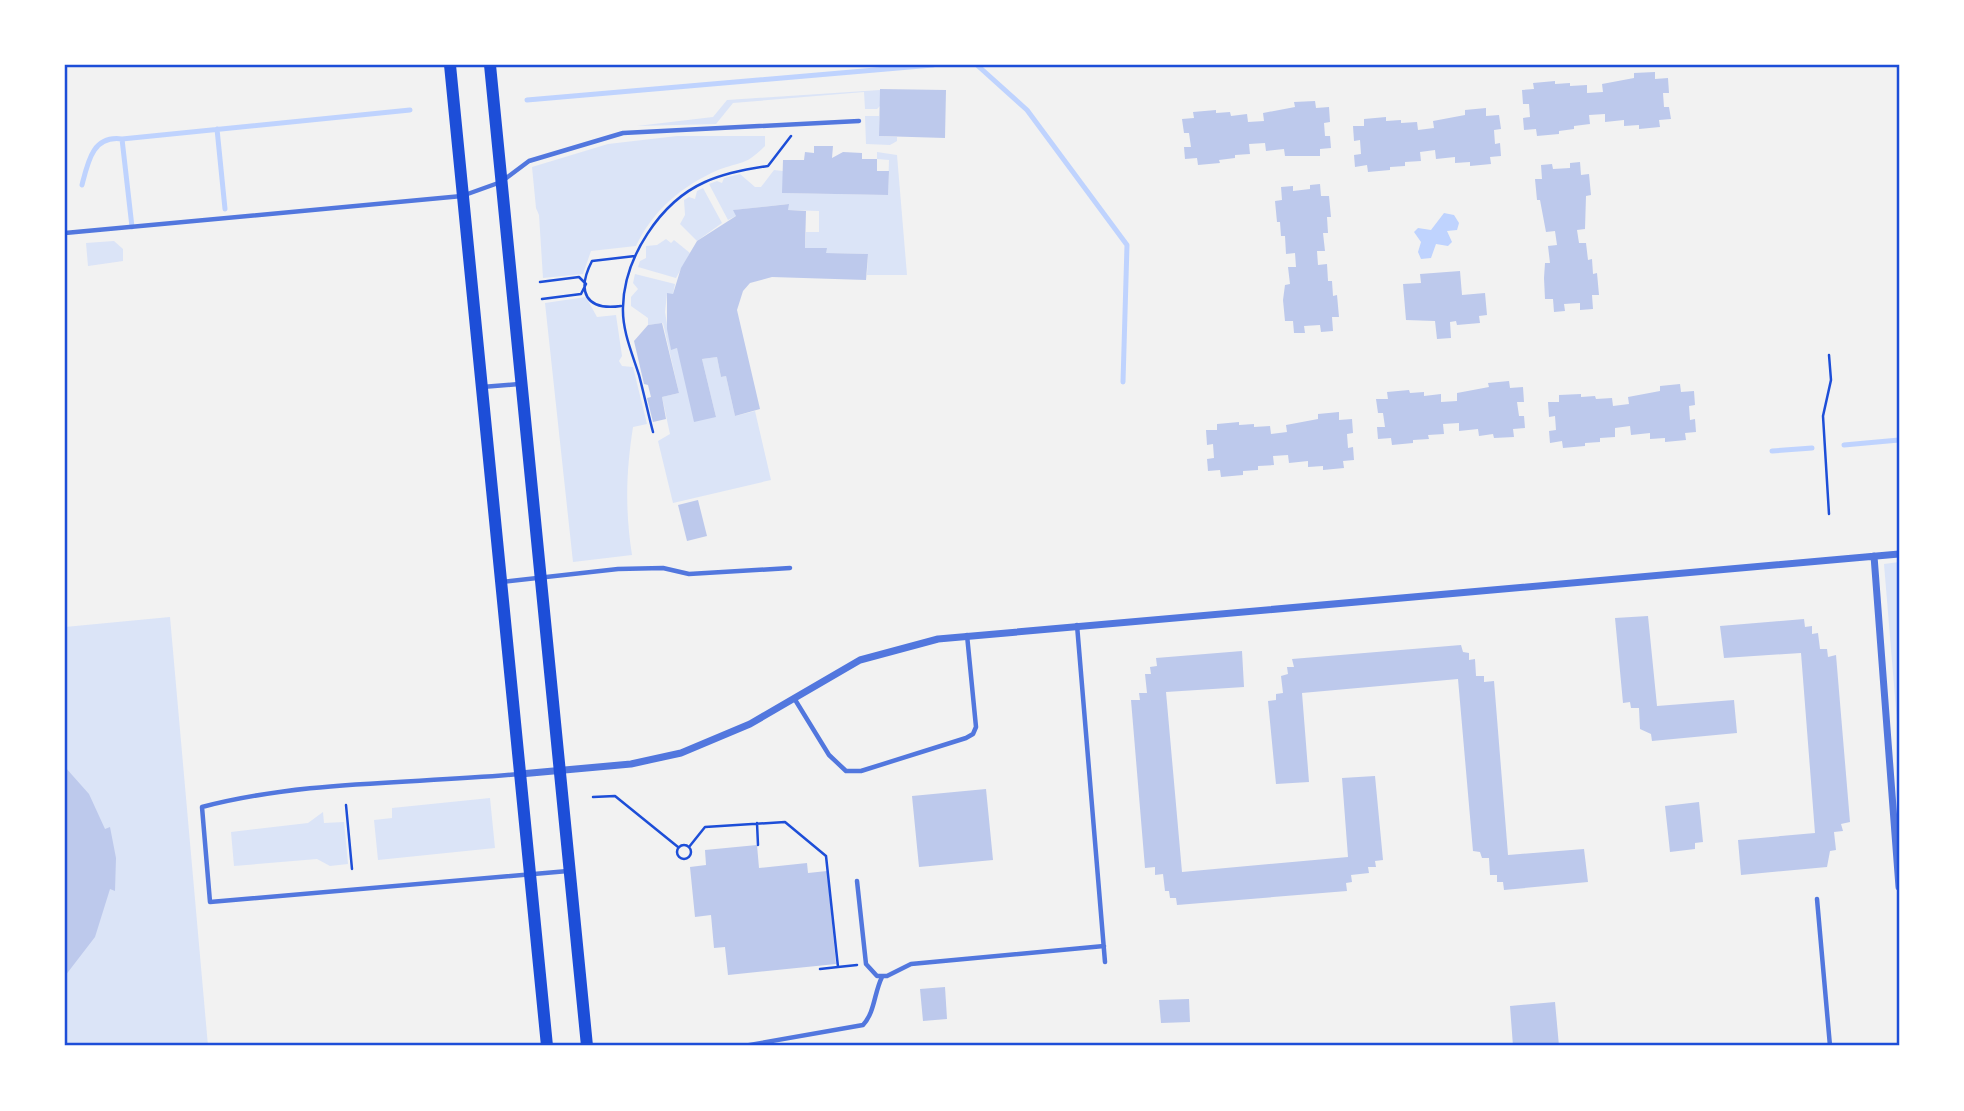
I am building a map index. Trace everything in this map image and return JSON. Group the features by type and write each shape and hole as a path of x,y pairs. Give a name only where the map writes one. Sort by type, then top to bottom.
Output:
{"main road":[{"path":"450,65 547,1046"},
{"path":"490,65 587,1046"}],"street":[{"path":"520,774 631,764 681,753 739,729 828,676 869,656 909,644 1077,624 1899,554"},
{"path":"1874,556 1899,887"}],"lane":[{"path":"65,233 462,196 501,182 528,161 623,133 859,121"},
{"path":"481,387 521,384"},
{"path":"501,582 618,569 663,568 689,574 790,568"},
{"path":"1077,624 1105,962"},
{"path":"793,698 829,755 846,771 861,771 966,738 973,734 976,727 967,635"},
{"path":"520,774 325,786 235,798 202,807 210,902 569,871"},
{"path":"857,881 866,964 872,972 883,976"},
{"path":"1817,899 1830,1046"},
{"path":"744,1046 863,1025 871,1017 876,990 883,976 911,964 1104,946"}],"path":[{"path":"653,432 624,326 623,306 629,269 635,256 668,210 695,187 739,170 768,166 801,124"},
{"path":"542,299 581,294 592,261 635,256"},
{"path":"540,282 579,277 586,284 593,304 603,309 623,306"},
{"path":"1829,355 1831,380 1823,416 1829,514"},
{"path":"593,797 615,796 678,847 689,847"},
{"path":"346,805 352,869"},
{"path":"689,847 705,827 785,822 826,856 838,967"},
{"path":"757,823 758,845"},
{"path":"678,847 677,856 684,859 691,854 689,847"},
{"path":"820,968 866,964"}],"shaded area":[{"path":"880,90 880,106 877,109 865,109 864,92 733,103 716,124 637,126 713,117 727,100"},
{"path":"865,116 879,116 879,136 897,137 897,141 890,145 866,144"},
{"path":"677,136 765,136 765,146 748,160 718,170 670,200 651,221 636,246 591,251 583,274 543,278 539,215 532,167 608,144"},
{"path":"877,152 897,155 907,275 867,275 868,254 826,253 826,248 805,248 806,232 819,232 819,211 788,210 788,204 734,210 736,216 728,220 709,184 717,181 722,183 724,178 740,174 755,187 761,187 774,170 783,171 783,193 888,195 889,160 877,159"},
{"path":"703,188 722,223 697,241 680,224 685,215 684,200 689,197 695,199 697,191"},
{"path":"666,239 671,243 674,240 690,253 676,278 638,267 640,261 646,258 646,246 657,245"},
{"path":"114,241 123,249 123,261 88,266 86,243"},
{"path":"635,274 675,284 673,294 667,294 665,312 671,349 677,348 716,417 702,359 717,357 721,377 726,376 735,416 755,411 771,480 673,503 658,441 670,434 662,397 679,393 663,323 648,325 648,318 631,306 631,297 638,289 633,283"},
{"path":"586,297 597,317 616,315 622,356 619,361 622,366 633,367 647,424 633,427 631,444 627,507 632,555 573,562 545,303"},
{"path":"1899,562 1899,746 1884,564"},
{"path":"170,617 208,1046 65,1046 65,627"},
{"path":"490,798 495,848 378,860 374,820 392,818 392,808"},
{"path":"323,812 324,823 344,822 348,864 330,866 317,859 234,866 231,832 308,823"}],"water":[{"path":"1444,213 1454,215 1459,223 1457,230 1447,231 1452,242 1448,246 1436,244 1431,258 1421,259 1418,252 1421,242 1414,232 1418,228 1431,230"}],"building":[{"path":"1655,72 1655,79 1668,78 1669,93 1663,93 1664,107 1669,107 1671,119 1659,120 1660,127 1639,129 1639,125 1624,126 1624,120 1605,122 1605,114 1589,115 1590,124 1574,126 1574,129 1559,131 1559,134 1537,136 1536,129 1524,130 1523,118 1530,117 1529,104 1523,104 1522,90 1534,89 1533,83 1555,81 1555,84 1570,83 1570,86 1587,85 1587,93 1603,92 1602,84 1634,78 1634,73"},
{"path":"880,89 946,90 945,138 879,136"},
{"path":"1315,101 1316,108 1329,107 1330,122 1324,123 1325,136 1330,136 1331,148 1320,149 1320,156 1285,156 1284,149 1266,151 1265,143 1249,144 1250,154 1235,155 1235,158 1219,160 1220,163 1198,165 1197,158 1185,159 1184,147 1191,147 1189,133 1184,133 1182,119 1194,118 1193,112 1216,110 1216,113 1230,112 1231,116 1247,114 1248,122 1264,121 1263,113 1295,107 1294,102"},
{"path":"1486,108 1486,116 1499,115 1501,129 1494,130 1495,144 1500,143 1501,156 1490,157 1491,164 1470,166 1470,162 1455,163 1455,157 1436,159 1435,150 1420,152 1421,161 1405,162 1405,166 1390,167 1390,170 1368,172 1367,165 1355,167 1354,155 1361,154 1360,140 1354,141 1353,126 1364,126 1364,119 1386,117 1386,121 1417,122 1418,130 1434,128 1433,121 1465,115 1465,110"},
{"path":"814,146 833,146 832,158 843,152 862,153 862,159 877,159 877,171 889,171 888,195 782,193 783,160 804,160 805,152 814,153"},
{"path":"1580,162 1581,175 1589,174 1591,195 1586,196 1585,229 1577,230 1579,243 1586,243 1588,260 1592,259 1593,274 1597,273 1599,295 1592,295 1593,309 1580,310 1580,303 1564,304 1565,311 1554,312 1553,299 1545,299 1544,278 1545,263 1550,263 1548,246 1557,245 1555,231 1546,232 1540,200 1537,200 1535,179 1542,179 1541,165 1552,164 1553,169 1570,168 1570,163"},
{"path":"1320,184 1321,196 1329,196 1331,217 1327,217 1328,233 1323,233 1325,251 1317,251 1318,265 1327,264 1328,281 1332,281 1333,296 1337,295 1339,317 1332,317 1333,331 1321,332 1320,325 1304,326 1305,333 1294,333 1293,321 1285,321 1283,300 1285,285 1290,284 1288,267 1296,267 1295,253 1286,254 1285,236 1281,236 1280,222 1277,222 1275,201 1282,200 1281,187 1293,186 1293,191 1310,189 1310,185"},
{"path":"789,204 788,210 806,211 805,248 827,248 826,253 868,254 866,280 772,277 750,283 743,291 737,310 760,409 735,416 726,376 721,377 717,357 702,359 716,417 694,422 677,348 671,350 667,329 667,293 673,294 681,268 697,241 736,216 733,210"},
{"path":"1460,271 1462,295 1485,293 1487,315 1479,316 1480,323 1457,325 1456,321 1450,322 1451,338 1437,339 1435,321 1406,320 1403,284 1421,283 1420,274"},
{"path":"662,323 679,393 662,397 666,419 653,422 647,398 651,397 648,385 644,384 634,341 648,325"},
{"path":"1509,381 1510,388 1523,387 1524,402 1517,402 1519,416 1524,416 1525,428 1513,429 1514,437 1494,438 1493,434 1479,436 1478,429 1459,431 1459,423 1443,424 1444,434 1428,435 1429,439 1413,440 1413,443 1392,445 1391,438 1378,439 1377,427 1385,427 1383,413 1378,413 1376,399 1388,399 1387,392 1409,390 1410,393 1424,392 1424,396 1441,394 1441,402 1457,401 1457,393 1489,387 1488,383"},
{"path":"1680,384 1681,392 1694,391 1695,405 1689,406 1690,420 1695,419 1696,432 1685,433 1686,440 1665,442 1665,438 1650,439 1650,433 1631,435 1630,426 1615,428 1615,437 1600,438 1600,442 1585,443 1585,446 1563,448 1562,441 1550,443 1549,431 1556,430 1555,416 1549,417 1548,402 1559,402 1559,395 1581,394 1581,397 1595,396 1596,399 1612,398 1613,406 1629,404 1628,397 1660,391 1660,386"},
{"path":"1339,412 1339,420 1352,419 1353,433 1347,434 1348,448 1353,447 1354,460 1343,461 1344,468 1323,470 1323,466 1308,467 1308,461 1289,463 1288,455 1273,456 1274,465 1258,466 1258,470 1243,471 1243,475 1221,477 1220,470 1208,471 1207,459 1214,458 1213,444 1207,445 1206,430 1217,430 1217,424 1239,422 1239,425 1254,424 1254,427 1270,426 1271,434 1287,432 1286,425 1318,419 1318,414"},
{"path":"698,500 707,536 687,541 678,505"},
{"path":"1648,616 1657,706 1734,700 1737,733 1652,741 1651,734 1640,729 1639,708 1631,708 1630,702 1623,703 1615,618"},
{"path":"1804,619 1805,627 1812,626 1812,634 1818,633 1820,649 1827,649 1828,657 1836,655 1850,822 1841,824 1843,831 1834,832 1836,850 1830,851 1827,867 1741,875 1738,840 1815,833 1801,653 1724,658 1720,626"},
{"path":"1461,645 1463,652 1469,653 1469,660 1475,659 1476,676 1484,676 1484,682 1494,681 1508,855 1584,849 1588,882 1504,890 1503,882 1497,882 1497,875 1490,875 1489,858 1482,858 1480,852 1473,851 1458,679 1302,693 1309,782 1276,784 1268,701 1276,700 1276,694 1283,693 1281,676 1288,674 1287,667 1294,667 1292,659"},
{"path":"1242,651 1244,687 1166,692 1182,872 1348,857 1342,778 1375,776 1383,860 1375,861 1376,867 1368,867 1369,873 1351,875 1352,882 1346,883 1347,891 1177,905 1176,898 1170,898 1169,891 1165,891 1163,874 1155,875 1155,867 1145,868 1131,700 1140,700 1139,693 1147,693 1145,674 1151,674 1150,667 1157,666 1156,658"},
{"path":"65,767 89,794 105,829 110,827 116,858 115,891 110,889 95,937 65,976"},
{"path":"986,789 993,860 919,867 912,796"},
{"path":"1699,802 1703,842 1695,843 1695,849 1670,852 1665,806"},
{"path":"757,845 759,868 807,863 808,873 827,871 836,964 728,975 725,947 714,948 711,915 695,917 690,867 706,865 705,850"},
{"path":"945,987 947,1019 923,1021 920,989"},
{"path":"1189,999 1190,1022 1161,1023 1159,1000"},
{"path":"1555,1002 1559,1046 1513,1046 1510,1006"}],"waterway":[{"path":"527,100 933,65"},
{"path":"977,65 1027,110 1127,245 1123,382"},
{"path":"82,185 93,152 98,145 112,139 410,110"},
{"path":"217,129 225,209"},
{"path":"122,139 132,227"},
{"path":"1844,445 1899,440"},
{"path":"1772,451 1812,448"}]}
